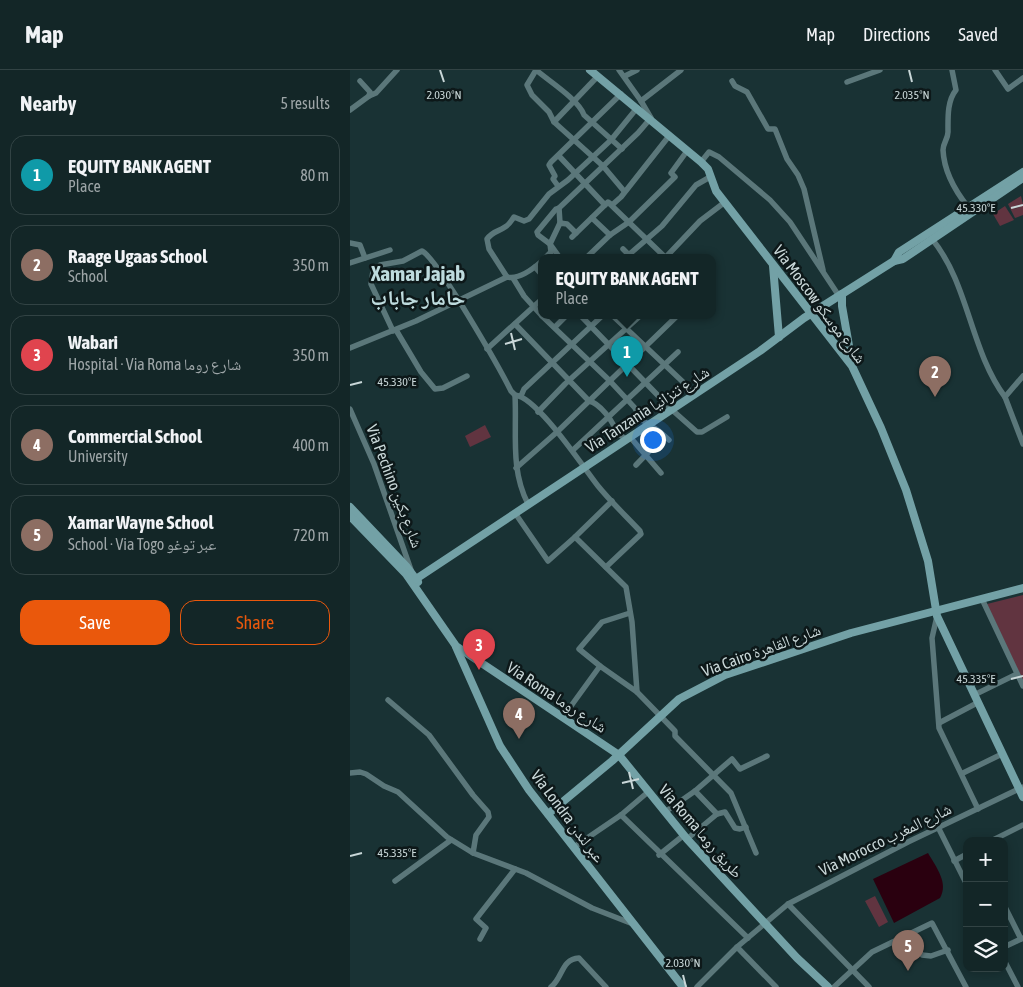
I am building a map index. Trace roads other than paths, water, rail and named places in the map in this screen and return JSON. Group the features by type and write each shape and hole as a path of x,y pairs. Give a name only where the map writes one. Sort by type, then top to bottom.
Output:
{"street":[{"path":"350,110 376,93 396,70"},
{"path":"622,149 591,121 574,102 536,70 527,85 532,95 549,112 554,122 603,166 624,191"},
{"name":"Via Moscow شارع موسكو","path":"590,70 621,94 708,170 724,202 852,366 882,428 906,490 924,544 937,614 1002,754 1021,788 1023,797"},
{"path":"557,254 537,232 556,208 560,208 651,120 625,76 619,70"},
{"path":"625,76 637,70"},
{"path":"641,101 681,70"},
{"path":"847,82 880,70"},
{"path":"952,70 956,90 951,96 948,137 943,148 949,175 958,194 968,207"},
{"path":"995,70 1008,89 1023,78"},
{"path":"554,122 598,76"},
{"path":"360,81 370,92 369,96"},
{"path":"732,81 735,86 747,92 768,129 775,129 787,159 798,175 804,189 823,270"},
{"path":"558,186 549,165 591,121 621,94"},
{"path":"538,312 510,278 489,248 487,239 495,230 504,229 514,217 524,221 529,219 558,186 561,186 611,140 637,108"},
{"path":"560,224 568,224 574,235 607,204 612,205 669,136"},
{"path":"590,254 630,221 675,176 671,173 687,151"},
{"path":"700,162 709,152 719,157 770,200 790,222 840,295 852,366"},
{"path":"559,156 607,204 630,221 662,254"},
{"name":"Via Tanzania شارع تنزانيا","path":"414,576 515,513 694,395 804,318 894,261 903,259 932,239 958,218 968,207 1023,172"},
{"path":"632,254 662,226 696,185 710,177"},
{"name":"Via Tanzania شارع تنزانيا","path":"894,261 899,252 1023,178"},
{"path":"670,254 700,222 724,202"},
{"path":"549,254 551,252 550,244 560,224 560,208"},
{"path":"592,218 610,236"},
{"path":"932,239 948,265 973,331 996,384 1005,397 1023,444"},
{"path":"350,244 360,245 365,258"},
{"path":"623,249 627,254"},
{"path":"350,263 358,262 390,250"},
{"path":"467,376 443,388 435,389 421,372 394,331 371,284 373,272 380,265 403,260 422,251 427,253 459,300 487,349 518,396 538,412 557,432 573,450 597,485 641,534 606,567"},
{"path":"350,348 394,331 538,264"},
{"path":"773,264 779,337"},
{"path":"535,267 538,270"},
{"path":"487,349 538,303"},
{"path":"546,319 572,342 589,362 609,380 642,420 667,438 636,465"},
{"path":"555,327 563,319"},
{"path":"584,319 671,409 700,434 727,417"},
{"path":"528,504 520,488 516,468 518,396 572,342 598,319"},
{"path":"616,319 694,395"},
{"path":"538,412 636,319"},
{"path":"516,468 557,432 609,380 646,348 675,319"},
{"path":"515,324 589,401 594,402 615,426 616,432 628,438 661,473"},
{"path":"573,450 678,352"},
{"path":"1005,397 1023,376"},
{"name":"Via Pechino شارع بكين","path":"350,409 374,464 414,576"},
{"path":"515,513 548,561 612,501"},
{"path":"350,507 414,576 456,646"},
{"path":"350,516 406,574 456,646"},
{"path":"575,537 626,587 637,692"},
{"name":"Via Cairo شارع القاهرة","path":"548,814 689,693 725,675 817,642 937,614 1023,588"},
{"path":"982,599 1023,686"},
{"path":"630,613 602,622 579,649 637,692 675,731 675,736 731,793 738,814 746,827 756,853"},
{"path":"937,614 932,638 939,728 963,773 978,809"},
{"name":"Via Roma شارع روما","path":"456,646 618,754"},
{"name":"Vía Londra عبر لندن","path":"456,646 500,746 529,790 683,987"},
{"path":"563,717 600,666"},
{"path":"939,723 1018,674"},
{"path":"388,700 429,735 473,795 488,812 489,817 476,835 472,853"},
{"name":"Via Roma طريق روما","path":"618,754 685,837 765,924"},
{"path":"963,773 1002,754"},
{"path":"665,812 695,791 732,759 740,769 767,756"},
{"path":"350,773 360,772 398,792 451,840 472,853 515,869 592,908 635,925"},
{"name":"Via Morocco شارع المغرب","path":"696,987 737,947 788,904 908,842 939,829 1021,788"},
{"path":"695,791 717,814"},
{"path":"574,848 621,815 648,792"},
{"path":"659,855 717,814 725,812 735,828 746,827"},
{"path":"621,815 659,855 748,938"},
{"path":"999,837 1023,825"},
{"path":"939,829 965,882"},
{"path":"395,881 451,840"},
{"path":"954,861 963,856"},
{"path":"480,940 486,928 476,919 515,869"},
{"path":"788,904 869,987"},
{"path":"1008,912 1022,938 1008,945"},
{"path":"834,987 872,952 932,923 966,987"},
{"path":"765,924 828,987"},
{"path":"908,935 922,955 931,956 948,950"},
{"path":"737,947 776,987"},
{"path":"552,987 557,983 564,966 572,958 578,958 606,987"},
{"path":"1008,968 1018,987"}],"place":[{"name":"EQUITY BANK AGENT","path":"627,377"},
{"name":"Raage Ugaas School","path":"935,397"},
{"name":"Wabari","path":"479,670"},
{"name":"Commercial School","path":"519,739"},
{"name":"Xamar Wayne School","path":"908,971"}],"district":[{"name":"Xamar Jajab حامار جاباب","path":"418,285"}]}
